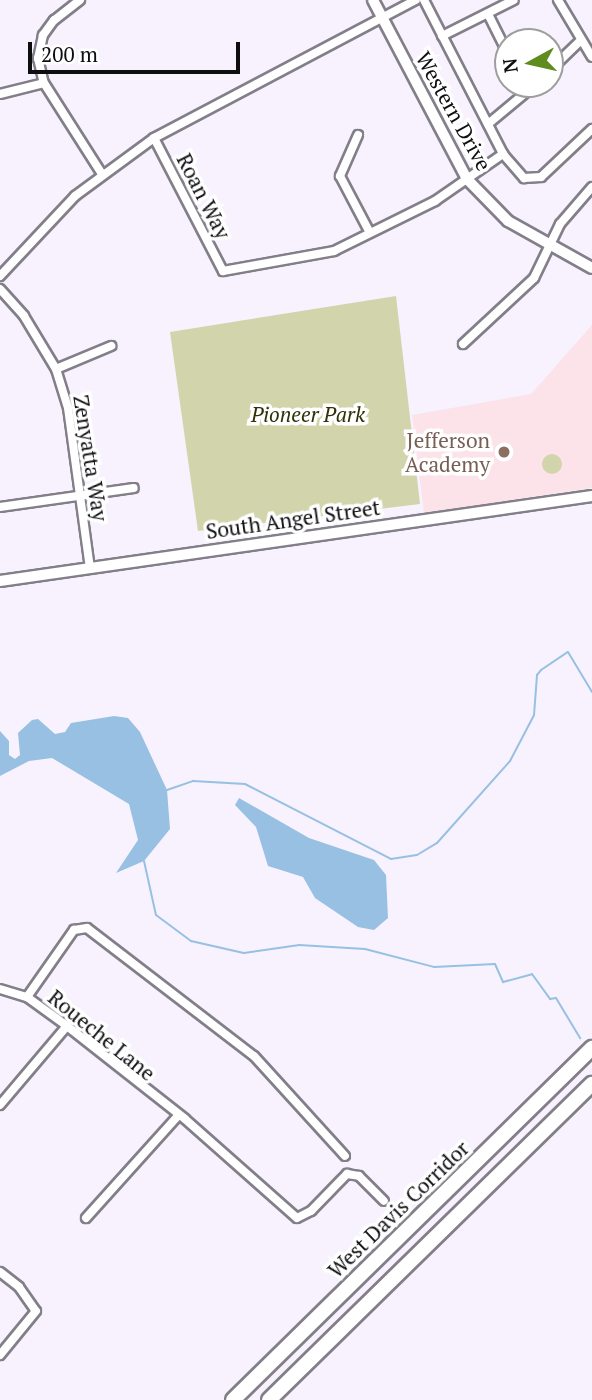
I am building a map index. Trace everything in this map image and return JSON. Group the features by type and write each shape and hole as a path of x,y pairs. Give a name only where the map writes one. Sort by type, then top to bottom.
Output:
{"highway":[{"name":"West Davis Corridor","path":"233,1400 592,1048"},
{"path":"269,1400 592,1084"}],"street":[{"path":"80,0 54,20 43,36 38,58 44,83 102,174"},
{"name":"Western Drive","path":"373,0 467,179 508,220 549,247 592,268"},
{"path":"0,276 102,174 154,138 383,20 416,0"},
{"path":"424,0 503,154 524,178 533,181 592,129"},
{"path":"442,36 514,0"},
{"path":"558,0 580,41 592,57"},
{"path":"488,14 495,28"},
{"path":"564,57 580,41"},
{"path":"0,94 44,83"},
{"path":"488,124 517,98"},
{"path":"358,135 340,176 370,233 467,179 503,154"},
{"name":"Roan Way","path":"154,138 223,271 334,251 370,233"},
{"path":"463,344 534,278 571,208 592,187"},
{"name":"Zenyatta Way","path":"0,289 24,316 55,369 68,408 90,568"},
{"path":"55,369 111,346"},
{"path":"0,507 134,488"},
{"name":"South Angel Street","path":"0,581 592,496"},
{"path":"27,998 74,930 87,928 254,1056 345,1156"},
{"name":"Roueche Lane","path":"0,989 27,998 67,1026 177,1118 185,1119 297,1218 311,1211 347,1174 359,1176 384,1201"},
{"path":"0,1105 67,1026"},
{"path":"86,1218 177,1118"},
{"path":"0,1272 19,1287 36,1311 0,1355"}],"shaded area":[{"name":"Jefferson Academy","path":"592,325 592,488 424,513 412,415 531,394"}],"green space":[{"name":"Pioneer Park","path":"396,296 420,504 198,531 170,332"},
{"path":"552,454 559,457 562,464 559,471 552,474 545,471 542,464 545,457"}],"water":[{"path":"114,716 128,718 140,732 167,790 170,829 144,861 116,873 138,840 129,804 52,758 29,761 0,776 0,731 9,741 9,755 15,759 20,755 18,733 32,720 38,719 55,734 65,732 71,723"},
{"path":"239,798 309,838 374,860 386,875 388,918 374,930 358,927 315,898 303,877 268,866 256,827 235,805"}],"waterway":[{"path":"167,790 193,781 245,784 391,859 417,855 437,843 510,761 534,715 537,675 541,670 568,652 592,692"},
{"path":"144,861 156,915 191,941 244,953 299,945 365,949 434,967 495,964 503,982 532,974 550,999 556,998 580,1038"}],"place":[{"name":"Jefferson Academy","path":"504,452"}]}
